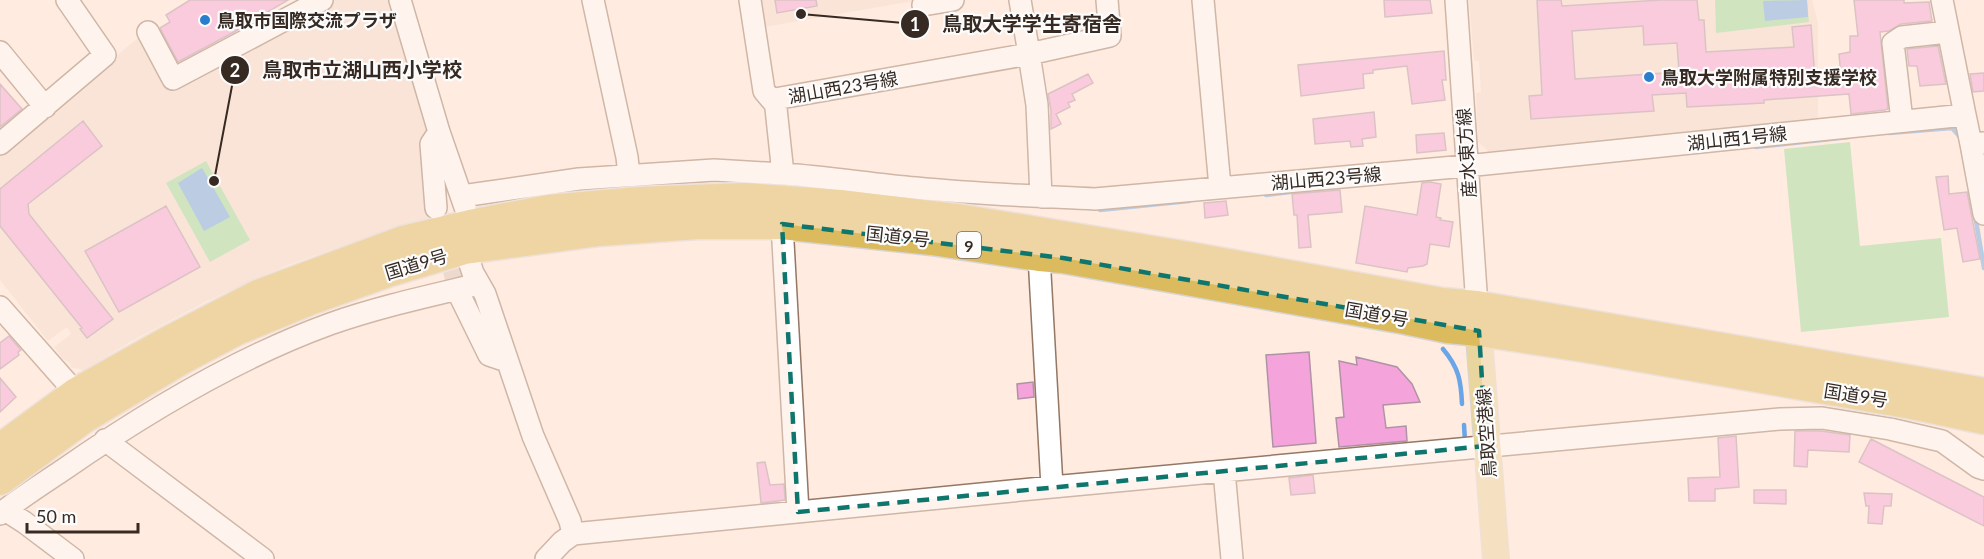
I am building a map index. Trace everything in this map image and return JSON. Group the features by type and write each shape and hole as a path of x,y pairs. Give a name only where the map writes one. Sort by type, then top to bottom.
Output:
{"highway":[{"name":"国道9号","path":"0,480 84,418 182,358 237,330 310,300 388,272 468,237 548,210 639,202 745,198 840,205 964,220 1194,258 1442,303 1478,319 1984,418"},
{"name":"国道9号","path":"0,449 76,393 258,295 403,241 698,224 782,224 933,240 1063,258 1448,328 1478,319 1984,393"}],"main road":[{"name":"鳥取空港線","path":"1478,319 1496,559"}],"street":[{"path":"0,144 105,55 68,0"},
{"path":"148,32 173,79 322,0"},
{"path":"400,0 439,132 462,196 473,273 485,294 533,436 570,521 573,534"},
{"path":"593,0 627,157 629,176"},
{"path":"750,0 764,91 776,105"},
{"path":"923,5 953,0"},
{"path":"1020,0 1037,105 1041,197"},
{"path":"1029,54 1110,36 1107,0"},
{"path":"1203,0 1220,187"},
{"name":"産水東方線","path":"1456,0 1478,319"},
{"path":"1942,0 1965,115 1978,143 1984,214"},
{"path":"1902,121 1893,43 1902,37 1948,32"},
{"path":"0,52 45,107"},
{"name":"湖山西23号線","path":"1029,54 775,99 783,174 918,188 1095,199 1466,166"},
{"name":"湖山西1号線","path":"1466,166 1965,115"},
{"path":"436,208 431,144 439,132"},
{"path":"462,196 579,179 714,170 783,174"},
{"path":"782,224 798,512"},
{"path":"1039,256 1053,487"},
{"path":"2,512 105,440 209,379 328,325 383,307 479,284"},
{"path":"461,298 489,355 507,362"},
{"path":"0,307 76,393"},
{"path":"546,559 561,542 573,534 1780,419 1822,418 1890,429 1942,441 1984,469"},
{"path":"105,440 263,559"},
{"path":"1224,471 1232,559"},
{"path":"2,512 24,522 73,559"}],"highlighted area":[{"path":"782,224 1063,258 1479,331 1486,446 798,512"}],"shaded area":[{"path":"334,0 395,0 432,123 429,218 288,265 207,301 130,342 84,370 70,367 71,364 63,359 54,347 71,334 67,327 48,341 0,280 0,151 143,34 173,83 207,73"},
{"path":"759,0 919,0 764,27"},
{"name":"鳥取大学附属特別支援学校","path":"1469,0 1812,0 1818,23 1818,120 1491,154 1478,142 1476,93 1481,92 1479,61 1474,60"}],"green space":[{"path":"1715,0 1807,0 1809,22 1716,33"},
{"path":"1850,142 1860,246 1941,238 1949,317 1801,332 1784,149"},
{"path":"206,161 250,240 210,262 166,183"}],"water":[{"path":"1807,0 1808,17 1765,21 1763,1"},
{"path":"202,168 230,217 204,231 178,183"}],"building":[{"path":"190,0 288,0 178,62 160,28 170,22 166,15"},
{"path":"775,0 816,0 817,6 777,13"},
{"path":"1384,0 1430,0 1432,13 1385,17"},
{"path":"1537,0 1561,0 1562,6 1697,0 1699,20 1704,20 1706,52 1794,47 1792,27 1811,25 1815,79 1841,76 1839,54 1850,52 1850,36 1858,36 1854,0 1929,2 1932,21 1901,24 1889,31 1880,32 1888,109 1885,110 1851,114 1849,94 1764,100 1764,103 1687,107 1686,93 1652,95 1654,111 1531,119 1529,96 1542,95","holes":["1643,26 1644,45 1677,43 1679,72 1575,79 1572,31"]},
{"path":"1938,46 1946,84 1920,86 1917,66 1909,66 1907,49"},
{"path":"1444,51 1446,80 1442,80 1445,100 1412,104 1407,66 1373,70 1373,73 1363,74 1364,88 1301,96 1298,65"},
{"path":"1984,73 1984,91 1973,92 1970,74"},
{"path":"1088,74 1093,83 1072,94 1075,100 1068,103 1070,107 1056,114 1061,124 1051,129 1048,94"},
{"path":"0,84 22,109 0,127"},
{"path":"1374,112 1376,137 1362,139 1363,146 1351,147 1350,141 1315,144 1313,119"},
{"path":"83,121 102,146 28,204 29,214 113,319 87,338 80,329 82,328 0,226 0,189"},
{"path":"1444,133 1446,150 1417,153 1416,135"},
{"path":"1948,176 1949,194 1967,192 1980,259 1963,262 1957,228 1944,230 1936,177"},
{"path":"1422,183 1441,184 1436,217 1453,222 1449,247 1430,244 1427,264 1408,268 1407,272 1356,263 1365,206 1417,215"},
{"path":"1340,190 1342,212 1308,215 1311,247 1299,248 1297,215 1294,215 1292,194"},
{"path":"1226,201 1228,215 1205,218 1204,203"},
{"path":"166,206 200,267 119,312 85,251"},
{"path":"9,336 21,350 18,352 19,355 0,369 0,343"},
{"path":"1309,352 1316,443 1273,447 1266,355"},
{"path":"1356,357 1397,367 1412,384 1420,402 1383,405 1386,428 1406,426 1407,441 1339,447 1336,418 1344,417 1339,361 1357,365"},
{"path":"0,378 16,397 0,412"},
{"path":"1033,382 1034,397 1018,399 1017,384"},
{"path":"1795,431 1821,431 1850,435 1849,452 1808,450 1807,467 1794,466"},
{"path":"1736,436 1739,487 1715,489 1715,501 1689,501 1688,478 1720,477 1718,438"},
{"path":"1871,439 1984,497 1984,526 1859,462"},
{"path":"765,462 770,485 784,484 785,500 761,503 757,463"},
{"path":"1313,475 1315,493 1291,495 1289,478"},
{"path":"1754,490 1786,490 1786,504 1754,503"},
{"path":"1864,493 1892,494 1891,506 1884,506 1882,524 1868,523 1869,506 1866,506"}],"waterway":[{"path":"1889,133 1952,128 1960,137"},
{"path":"1756,147 1849,137"},
{"path":"1266,195 1290,192"},
{"path":"1100,210 1189,201"},
{"path":"1975,215 1984,268"},
{"path":"1443,349 1453,362 1458,375 1462,404"},
{"path":"1462,442 1465,441 1464,425"}],"tunnel":[{"path":"445,240 461,298"}],"place":[{"name":"鳥取大学学生寄宿舎","path":"801,14"},
{"name":"鳥取市国際交流プラザ","path":"205,20"},
{"name":"鳥取大学附属特別支援学校","path":"1649,77"},
{"name":"鳥取市立湖山西小学校","path":"214,181"}]}
